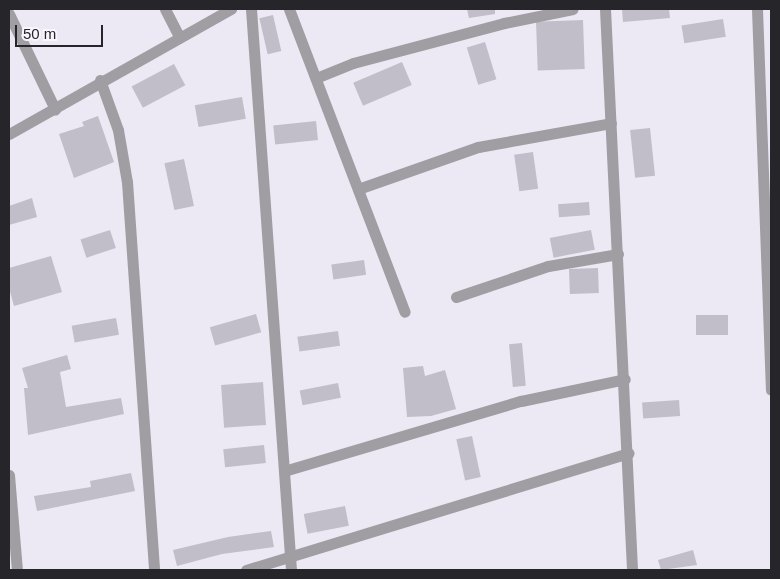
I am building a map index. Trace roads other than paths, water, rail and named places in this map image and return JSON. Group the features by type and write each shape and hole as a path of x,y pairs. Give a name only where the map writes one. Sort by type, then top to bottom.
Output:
{"street":[{"path":"165,9 179,37"},
{"path":"9,134 55,109 100,80 231,9"},
{"path":"251,9 291,570"},
{"path":"289,9 405,312"},
{"path":"316,78 353,63 504,23 573,9"},
{"path":"605,9 629,453 632,570"},
{"path":"757,9 771,390"},
{"path":"9,14 55,109"},
{"path":"100,80 118,130 127,182 154,570"},
{"path":"358,189 478,147 611,123"},
{"path":"456,297 548,266 618,254"},
{"path":"284,471 521,401 625,379"},
{"path":"246,570 629,453"},
{"path":"9,475 17,570"}]}
